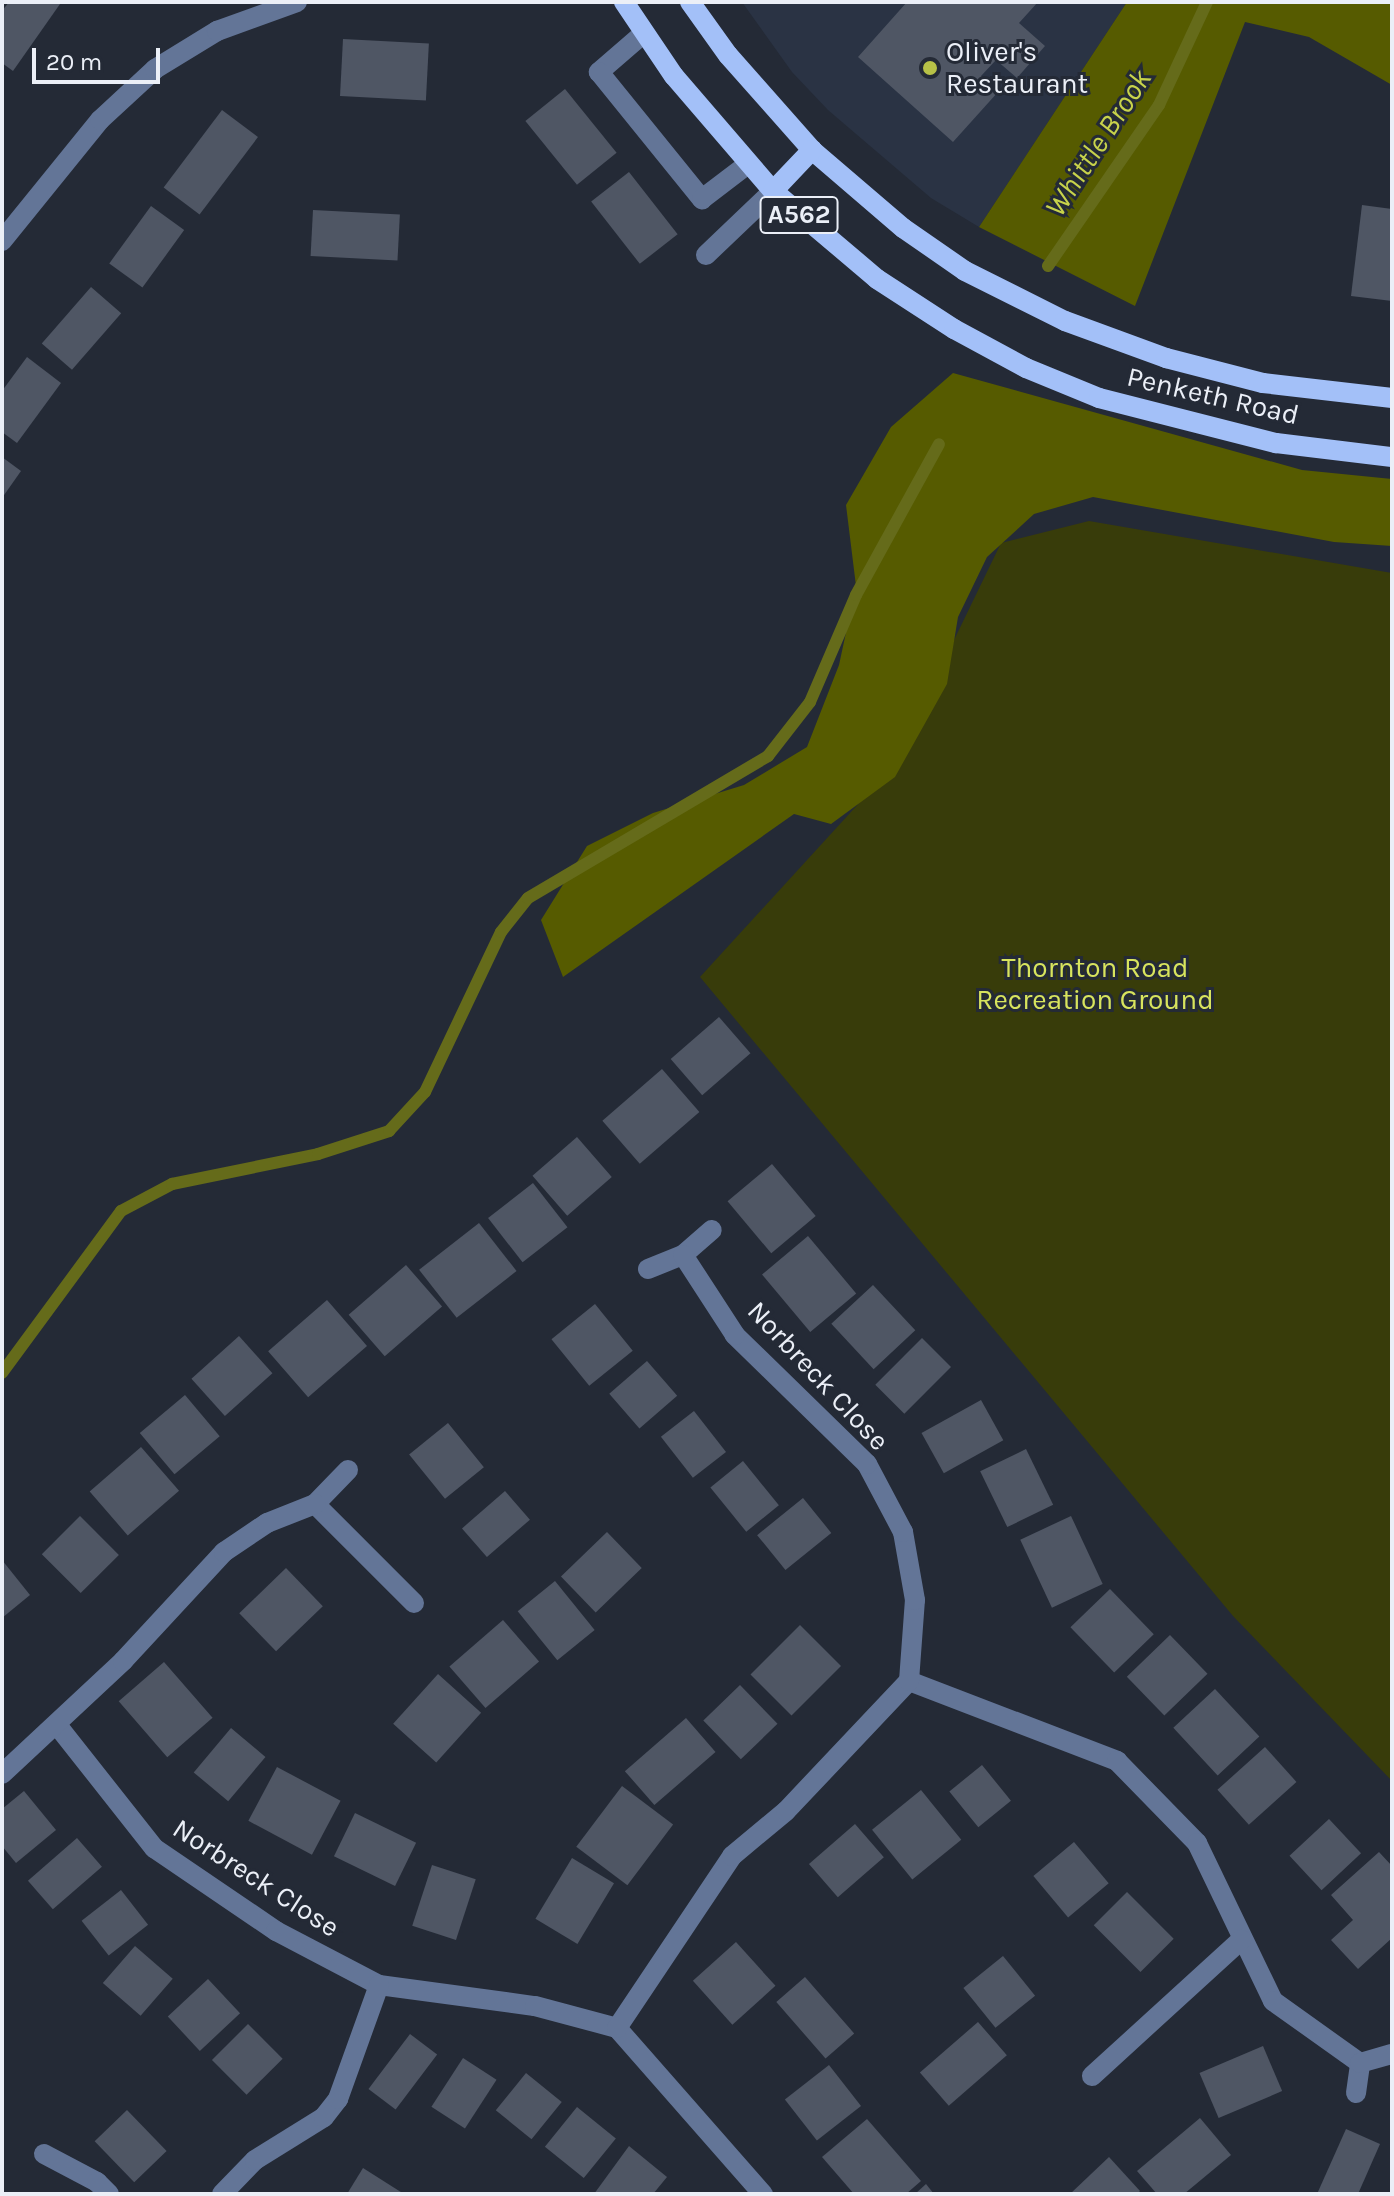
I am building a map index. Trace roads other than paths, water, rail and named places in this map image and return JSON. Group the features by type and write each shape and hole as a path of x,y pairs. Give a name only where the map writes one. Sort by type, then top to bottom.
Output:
{"main road":[{"name":"A562","path":"624,2 644,33 773,191"},
{"name":"A562","path":"690,2 728,55 812,150"},
{"path":"773,191 812,150"},
{"name":"Penketh Road","path":"812,150 891,218 965,271 1065,321 1166,358 1263,383 1392,398"},
{"name":"Penketh Road","path":"773,191 877,279 1026,368 1099,398 1276,443 1392,457"}],"street":[{"path":"2,241 100,120 155,69 217,31 297,2"},
{"path":"644,33 599,72 702,199 748,164"},
{"path":"706,255 773,191"},
{"path":"648,1269 683,1255 712,1230"},
{"name":"Norbreck Close","path":"683,1255 735,1335 867,1464 889,1505 903,1532 915,1600 909,1681"},
{"path":"2,1774 57,1725 224,1552 267,1523 315,1504 348,1470"},
{"path":"315,1504 414,1603"},
{"path":"763,2194 617,2028 732,1856 786,1811 909,1681 1117,1761 1197,1843 1273,2001 1360,2063"},
{"name":"Norbreck Close","path":"57,1725 154,1848 276,1931 379,1985 535,2006 617,2028"},
{"path":"1092,2076 1241,1940"},
{"path":"222,2194 255,2160 324,2117 338,2099 379,1985"},
{"path":"1360,2063 1392,2054"},
{"path":"1356,2093 1360,2063"},
{"path":"44,2154 97,2182 109,2194"}],"waterway":[{"name":"Whittle Brook","path":"1048,266 1159,105 1207,2"},
{"path":"2,1373 121,1211 172,1184 318,1154 389,1131 425,1092 501,932 528,898 768,756 810,702 856,595 939,444"}],"place":[{"name":"Oliver's Restaurant","path":"930,68"}],"park label":[{"name":"Thornton Road Recreation Ground","path":"1095,984"}]}
